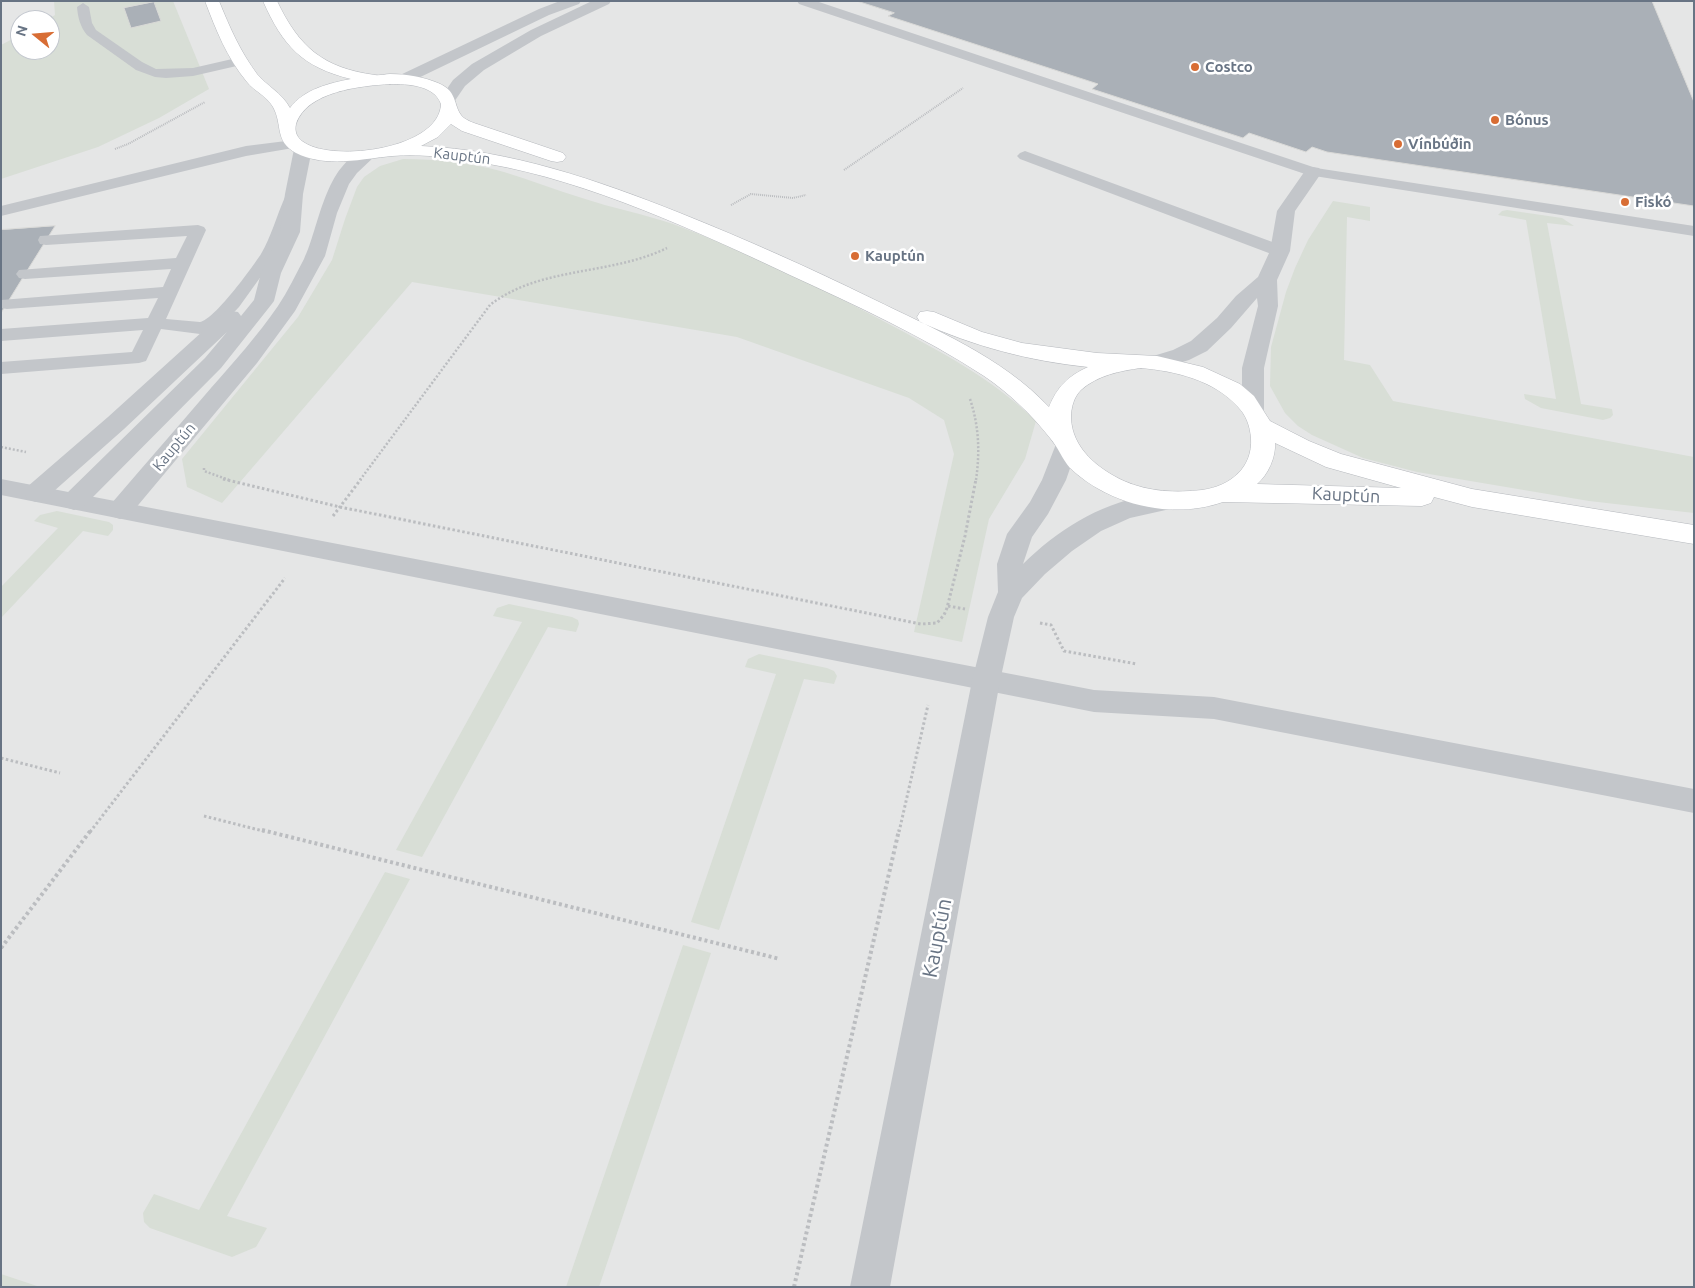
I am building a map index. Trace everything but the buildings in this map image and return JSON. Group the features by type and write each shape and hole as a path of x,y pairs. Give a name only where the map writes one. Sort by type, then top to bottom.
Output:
{"street":[{"name":"Kauptún","path":"212,1 228,40 241,61 253,79 273,96 281,106 287,123 287,134 298,147 320,155 341,157 366,156 392,151 414,143 432,133 444,122 449,105 459,84 485,63 536,33 604,1"},
{"name":"Kauptún","path":"270,1 292,39 303,53 317,63 341,72 374,80"},
{"name":"Kauptún","path":"404,79 544,12 574,1"},
{"name":"Kauptún","path":"287,123 295,111 309,100 343,86 374,80 404,79 424,83 440,90 457,121 468,127 613,174"},
{"name":"Kauptún","path":"74,501 212,363 264,302 271,273 290,232 298,147"},
{"name":"Kauptún","path":"392,151 431,151 468,155 519,165 574,180 709,231 800,270 935,339 1008,382 1029,400 1064,440 1078,461 1090,471 1118,488 1143,496 1170,500 1197,500 1221,494 1266,492 1472,498"},
{"name":"Kauptún","path":"120,510 243,365 288,307 315,256 328,213 340,184 351,169 366,156"},
{"name":"Kauptún","path":"1158,362 1181,355 1198,346 1224,323 1243,300 1267,280 1280,251 1286,211 1313,172"},
{"name":"Kauptún","path":"640,184 717,215 948,327 1040,355 1072,360 1158,362 1187,368 1213,378 1236,393 1257,418 1301,447 1334,461 1472,498 1694,535"},
{"name":"Kauptún","path":"36,493 225,324 271,273"},
{"name":"Kauptún","path":"1221,494 1250,477 1264,453 1257,418 1253,368 1268,306 1267,280"},
{"name":"Kauptún","path":"1011,592 1010,564 1020,534 1039,508 1054,480 1064,440 1058,415 1064,396 1078,380 1098,369 1123,362"},
{"name":"Kauptún","path":"870,1287 986,681 1001,617 1011,592 1054,549 1087,527 1124,510 1170,500"}],"lane":[{"path":"803,1 1313,172 1694,231"},
{"path":"84,7 85,23 93,35 147,71 166,74 189,72 241,61"},
{"path":"1,210 246,150 298,147"},
{"path":"1025,156 1280,251"},
{"path":"1,335 154,323 200,328 211,326 233,303 269,254 294,194"},
{"path":"1,368 139,357 198,230 46,240"},
{"path":"25,274 182,263"},
{"path":"7,304 168,292"},
{"path":"1,487 986,681 1094,701 1214,708 1694,801"}],"path":[{"path":"844,170 963,88"},
{"path":"110,151 128,144 212,98"},
{"path":"726,208 751,194 793,198 806,195"},
{"path":"1,948 340,507 490,305 519,287 541,280 646,258 667,248"},
{"path":"203,463 204,470 221,478 340,507 907,622 921,624 937,623 944,616 948,606 976,489 976,412 969,397"},
{"path":"794,1287 936,671"},
{"path":"1,758 60,773"},
{"path":"204,816 780,959"}],"shaded area":[{"name":"Kauptún","path":"1,1 1694,1 1694,1287 1,1287"},
{"path":"54,1 173,1 209,89 159,118 98,147 1,179 1,45 10,40 10,60 60,60 60,10 55,10"},
{"path":"403,159 454,162 492,169 593,202 662,220 700,234 754,257 859,308 964,366 1019,406 1036,421 1025,459 989,519 962,642 914,632 954,454 944,420 909,398 737,337 412,282 222,503 187,487 182,459 298,317 332,260 357,187 364,177 380,166"},
{"path":"1333,201 1370,207 1370,221 1347,217 1344,360 1370,365 1393,401 1694,457 1694,513 1589,501 1417,472 1363,458 1312,435 1298,426 1285,413 1270,386 1271,347 1286,292 1295,268 1308,240"},
{"path":"1507,210 1562,218 1574,226 1547,223 1581,404 1612,409 1613,415 1610,418 1603,420 1541,408 1525,399 1524,394 1556,399 1526,220 1498,215 1502,211"},
{"path":"57,511 109,522 113,525 113,530 108,536 83,531 1,618 1,587 58,528 34,521 40,515"},
{"path":"509,604 572,617 578,620 579,624 576,632 548,627 422,857 396,850 522,622 493,616 497,608"},
{"path":"759,654 827,668 834,671 837,676 834,684 804,679 719,930 691,922 776,674 745,667 748,659"},
{"path":"385,872 410,879 227,1216 267,1228 256,1247 232,1257 150,1228 144,1222 143,1213 154,1194 199,1210"},
{"path":"683,945 711,953 599,1287 566,1287"},
{"path":"1,1274 40,1287 1,1287"}],"place":[{"name":"Costco","path":"1195,67"},
{"name":"Bónus","path":"1495,120"},
{"name":"Vínbúðin","path":"1398,144"},
{"name":"Fiskó","path":"1625,202"},
{"name":"Kauptún","path":"855,256"}]}
